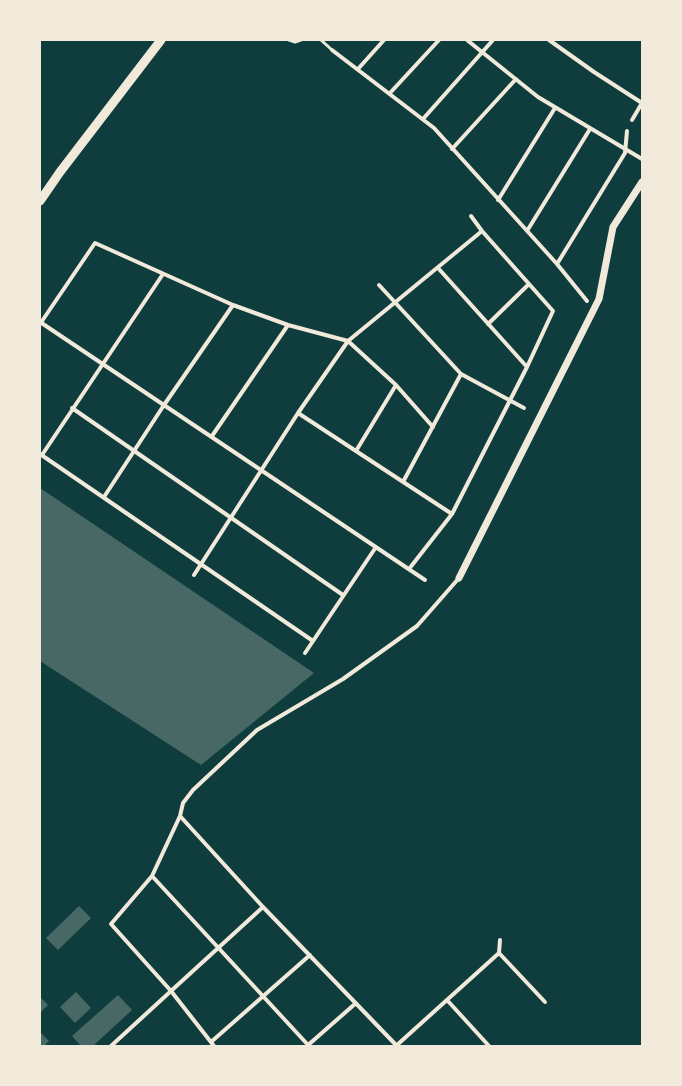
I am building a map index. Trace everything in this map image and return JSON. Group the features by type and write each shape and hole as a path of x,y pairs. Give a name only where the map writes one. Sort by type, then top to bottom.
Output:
{"highway":[{"path":"40,201 60,172 161,40"}],"street":[{"path":"358,69 384,40"},
{"path":"390,93 439,40"},
{"path":"467,40 538,97 642,159"},
{"path":"423,119 494,40"},
{"path":"549,40 594,72 642,103 632,120"},
{"path":"332,50 434,128 557,264 587,301"},
{"path":"452,149 516,79"},
{"path":"498,200 555,108"},
{"path":"527,231 590,129"},
{"path":"557,264 624,152 627,131"},
{"path":"310,955 263,996 212,1044 171,991 111,924 152,876 180,816 183,802 193,790 257,730 343,679 417,626 459,578 599,299 613,227 642,182"},
{"path":"409,569 452,514 527,367 553,310 482,231 471,216"},
{"path":"194,575 298,414 348,342 482,231"},
{"path":"425,580 212,436 40,323 95,242 233,305 288,326 348,342 396,385 433,427"},
{"path":"438,268 527,367"},
{"path":"163,274 41,454 313,641"},
{"path":"488,324 529,284"},
{"path":"379,285 462,374 524,408"},
{"path":"104,497 164,405 233,305"},
{"path":"212,436 288,326"},
{"path":"403,482 462,374"},
{"path":"356,451 396,385"},
{"path":"72,408 343,595"},
{"path":"298,414 452,514"},
{"path":"305,653 376,547"},
{"path":"180,816 263,906 397,1046 499,954 500,940"},
{"path":"152,876 219,947 308,1046 356,1003"},
{"path":"111,1046 263,906"},
{"path":"499,954 545,1002"},
{"path":"447,1000 489,1046"}],"lane":[{"path":"289,40 295,42 301,40"},
{"path":"321,40 332,50"}],"building":[{"path":"40,488 314,673 201,765 40,661"},
{"path":"79,906 91,918 58,950 46,938"},
{"path":"76,992 91,1008 75,1023 60,1007"},
{"path":"118,995 132,1010 93,1046 81,1046 72,1036"},
{"path":"40,997 48,1005 40,1013"},
{"path":"40,1032 49,1041 44,1046 40,1046"}]}
